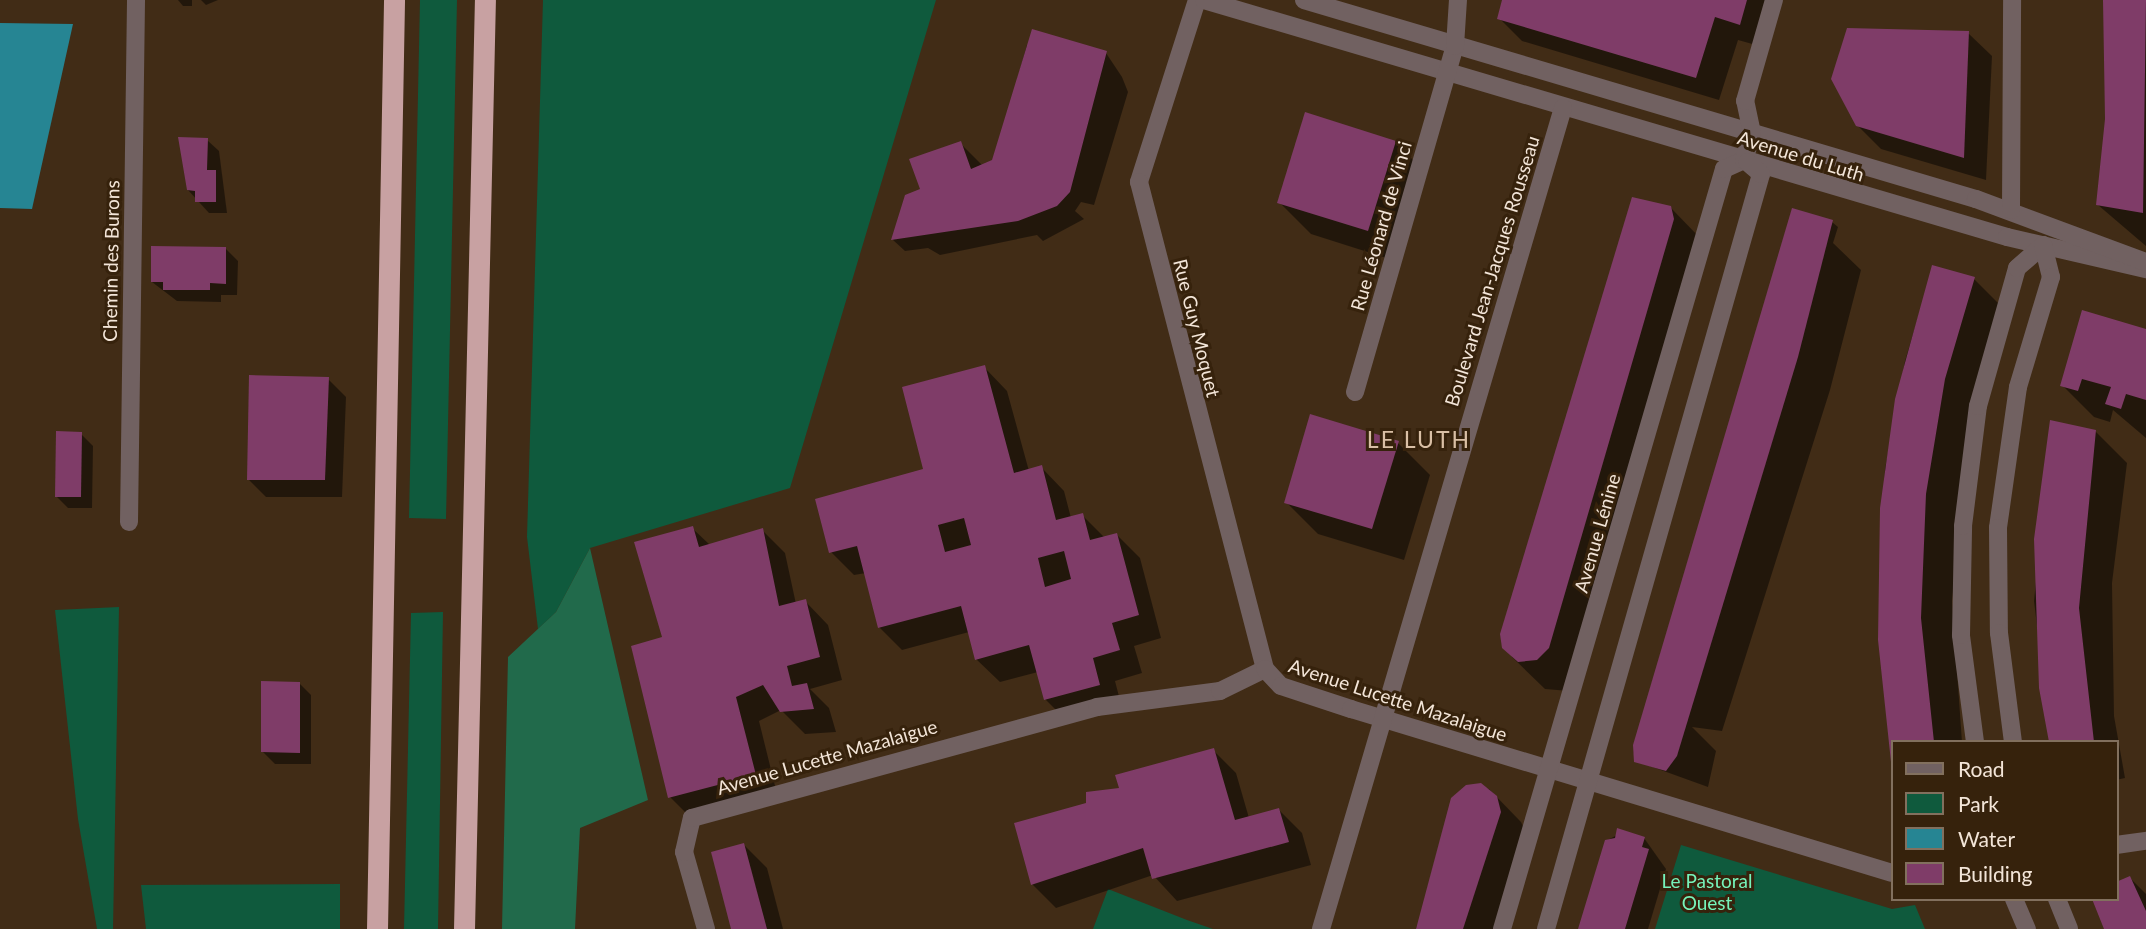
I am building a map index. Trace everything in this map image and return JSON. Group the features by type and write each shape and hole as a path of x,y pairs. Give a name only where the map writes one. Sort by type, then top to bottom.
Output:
{"highway":[{"path":"377,929 394,0"},
{"path":"464,929 485,0"}],"street":[{"name":"Chemin des Burons","path":"129,522 136,0"},
{"name":"Rue Guy Moquet","path":"1197,0 1139,182 1265,669"},
{"name":"Avenue du Luth","path":"1204,0 1744,160 2146,263"},
{"name":"Avenue du Luth","path":"1304,0 2011,210 2046,237 2146,269"},
{"name":"Rue Léonard de Vinci","path":"1354,392 1455,46 1458,0"},
{"path":"1546,929 1761,174 1744,160 1752,133 1745,101 1773,0"},
{"path":"2011,210 2012,0"},
{"name":"Boulevard Jean-Jacques Rousseau","path":"1321,929 1563,108"},
{"name":"Avenue Lénine","path":"1502,929 1724,169 1744,160"},
{"path":"1975,740 1961,635 1963,526 1978,406 2017,268 2046,237"},
{"path":"2013,740 1998,633 1998,528 2018,387 2051,277 2046,237"},
{"name":"Avenue Lucette Mazalaigue","path":"706,929 684,852 692,818 1107,705 1220,691 1265,669 1281,686 1890,872"},
{"path":"2118,845 2146,841"},
{"path":"2015,901 2028,929"},
{"path":"2058,901 2069,929"}],"green space":[{"path":"420,0 457,0 446,519 409,518"},
{"path":"543,0 936,0 790,488 590,548 556,612 538,629 527,537"},
{"path":"590,548 648,800 580,828 575,929 502,929 508,657 556,612"},
{"path":"119,607 113,929 97,929 78,819 55,610"},
{"path":"443,612 438,929 404,929 411,613"},
{"name":"Le Pastoral Ouest","path":"1681,845 1892,909 1915,905 1925,929 1655,929"},
{"path":"340,884 340,929 146,929 141,885"},
{"path":"1108,889 1187,920 1213,929 1093,929"}],"water":[{"path":"0,23 73,24 32,209 0,208"}],"building":[{"path":"1502,0 1747,0 1740,25 1715,17 1696,78 1497,19"},
{"path":"2103,0 2146,0 2143,213 2096,205 2105,119"},
{"path":"1847,28 1969,31 1964,158 1856,126 1831,79"},
{"path":"1032,29 1107,51 1070,192 1057,206 1018,221 891,240 905,195 920,189 909,159 961,141 971,169 992,160"},
{"path":"1305,112 1396,141 1368,231 1277,203"},
{"path":"178,137 208,138 207,170 216,170 216,202 195,202 195,191 187,190"},
{"path":"1632,197 1671,206 1674,219 1549,648 1537,660 1518,662 1502,648 1500,634"},
{"path":"1792,208 1833,220 1798,357 1677,756 1666,771 1634,762 1633,745"},
{"path":"151,246 226,247 226,284 210,283 210,290 163,290 163,282 151,282"},
{"path":"1932,265 1975,277 1945,379 1926,494 1921,618 1934,740 1890,740 1890,753 1878,640 1880,508 1895,399"},
{"path":"2082,310 2146,329 2146,400 2126,394 2121,409 2105,404 2111,387 2082,379 2078,391 2060,386"},
{"path":"985,365 1014,473 1042,465 1056,520 1083,513 1090,540 1117,533 1139,615 1112,623 1120,650 1093,658 1100,685 1044,700 1029,645 975,660 961,606 878,628 857,546 829,553 815,499 923,469 902,387","holes":["964,518 971,545 945,552 938,525","1064,551 1071,579 1045,587 1038,558"]},
{"path":"249,375 329,377 325,480 247,480"},
{"path":"1310,414 1399,441 1372,529 1284,503"},
{"path":"2050,420 2096,430 2079,608 2094,740 2049,740 2039,688 2034,539"},
{"path":"56,431 82,432 81,497 55,497"},
{"path":"693,526 699,547 763,528 779,606 806,599 820,657 787,666 792,686 807,683 814,709 780,712 763,685 736,697 756,775 668,798 631,646 662,637 634,542"},
{"path":"261,681 300,682 300,753 261,752"},
{"path":"1214,748 1235,820 1279,808 1289,842 1152,879 1143,848 1031,885 1014,823 1086,803 1086,792 1119,788 1115,775"},
{"path":"1481,783 1497,796 1501,812 1463,929 1416,929 1451,798 1466,785"},
{"path":"1617,828 1645,837 1642,847 1649,849 1625,929 1578,929 1605,840 1615,838"},
{"path":"744,843 767,929 731,929 711,852"},
{"path":"2130,876 2146,911 2146,929 2104,929 2093,901 2118,901 2118,881"}],"district":[{"name":"LE LUTH","path":"1419,439"}]}
